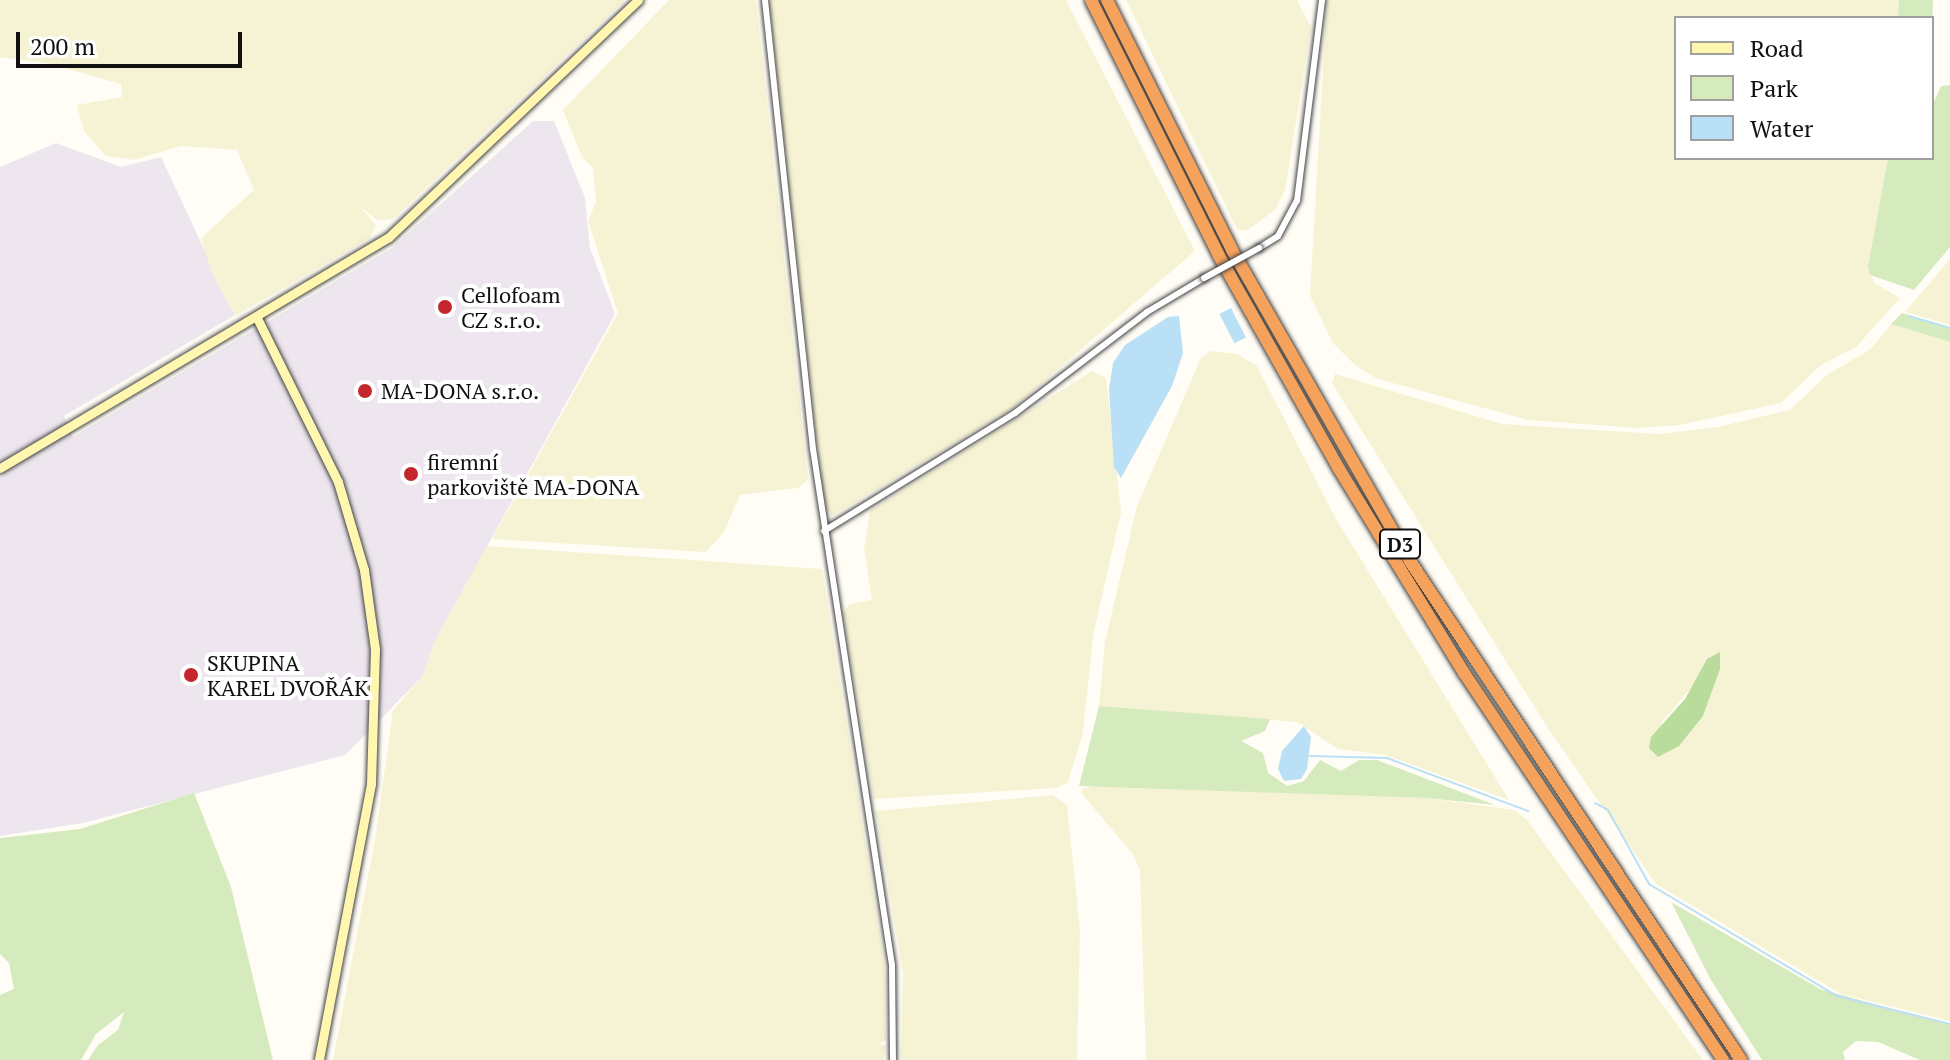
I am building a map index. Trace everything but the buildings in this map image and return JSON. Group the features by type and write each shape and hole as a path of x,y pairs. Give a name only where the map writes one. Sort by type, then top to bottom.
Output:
{"highway":[{"name":"D3","path":"1091,0 1219,256 1346,482 1560,819 1723,1060"},
{"name":"D3","path":"1107,0 1232,250 1380,511 1549,777 1741,1060"}],"main road":[{"path":"0,468 368,251 424,208 638,0"},
{"path":"257,318 310,416 342,492 364,570 375,649 371,784 319,1060"}],"street":[{"path":"765,0 824,531 892,965 893,1060"},
{"path":"824,531 1030,404 1147,312 1278,236 1297,201 1322,0"}],"shaded area":[{"path":"0,0 625,0 393,219 377,220 359,205 376,225 370,238 235,316 212,273 201,238 254,190 237,150 181,146 134,160 106,156 84,131 77,105 122,97 121,84 46,63 0,57"},
{"path":"669,0 756,0 808,479 798,488 740,495 724,532 706,552 492,539 618,313 588,221 596,202 593,168 582,157 563,110"},
{"path":"769,0 1066,0 1195,251 1014,407 832,516 824,504"},
{"path":"1126,0 1297,0 1311,27 1285,190 1275,210 1246,231 1237,229"},
{"path":"1327,0 1899,0 1898,16 1674,16 1674,160 1888,160 1868,266 1874,283 1900,298 1856,347 1821,365 1781,403 1679,425 1637,428 1528,420 1378,379 1356,366 1332,342 1310,295"},
{"path":"533,121 554,121 585,198 590,248 615,314 435,641 422,677 345,755 83,823 0,836 0,167 56,143 121,167 161,157 235,315 64,416 73,437 392,248"},
{"path":"1950,259 1950,325 1905,312"},
{"path":"1891,324 1950,342 1950,1021 1841,994 1656,884 1549,730 1332,383 1335,374 1502,424 1659,434 1718,427 1790,410 1827,375 1871,349","holes":["1715,684 1703,716 1679,746 1661,723 1693,686"]},
{"path":"1211,351 1237,354 1257,366 1336,519 1509,800 1385,755 1338,749 1297,722 1099,706 1105,642 1137,506 1201,358"},
{"path":"1092,371 1106,378 1121,512 1093,636 1083,733 1068,782 1057,788 874,799 843,613 850,604 872,600 864,550 870,511"},
{"path":"487,546 822,569 885,967 886,1040 879,1044 886,1046 884,1060 333,1060 376,834 393,710 422,677 435,641"},
{"path":"1099,785 1427,798 1514,810 1527,820 1703,1060 1146,1060 1140,870 1132,853 1082,794 1081,789"},
{"path":"1053,795 1067,805 1080,930 1077,1060 901,1060 903,973 876,811"}],"green space":[{"path":"1899,0 1933,0 1932,16 1898,16"},
{"path":"1950,85 1950,247 1914,290 1870,275 1868,266 1888,160 1934,160 1934,102 1941,86"},
{"path":"1902,313 1950,327 1950,342 1891,324"},
{"path":"1720,652 1720,669 1703,716 1679,746 1658,757 1649,748 1651,737 1685,699 1707,659"},
{"path":"1099,706 1270,719 1265,731 1241,741 1263,753 1268,773 1287,786 1304,781 1320,760 1341,771 1359,760 1377,760 1495,805 1427,798 1079,786"},
{"path":"194,793 231,887 273,1060 88,1060 98,1045 118,1030 124,1012 96,1034 81,1060 0,1060 0,995 14,989 9,963 0,954 0,838 80,829"},
{"path":"1671,902 1820,989 1950,1025 1950,1060 1920,1060 1878,1042 1856,1041 1843,1052 1845,1060 1762,1060 1711,980"}],"water":[{"path":"1231,308 1246,337 1234,343 1219,314"},
{"path":"1179,316 1183,353 1172,386 1121,478 1114,467 1109,389 1113,363 1125,345 1168,317"},
{"path":"1304,726 1311,737 1307,769 1301,779 1284,781 1278,769 1282,751"}],"waterway":[{"path":"1908,316 1950,328"},
{"path":"1310,756 1387,758 1528,811"},
{"path":"1595,803 1608,810 1649,884 1837,996 1950,1024"}],"place":[{"name":"Cellofoam CZ s.r.o.","path":"445,307"},
{"name":"MA-DONA s.r.o.","path":"365,391"},
{"name":"firemní parkoviště MA-DONA","path":"411,474"},
{"name":"SKUPINA KAREL DVOŘÁK","path":"191,675"}]}
